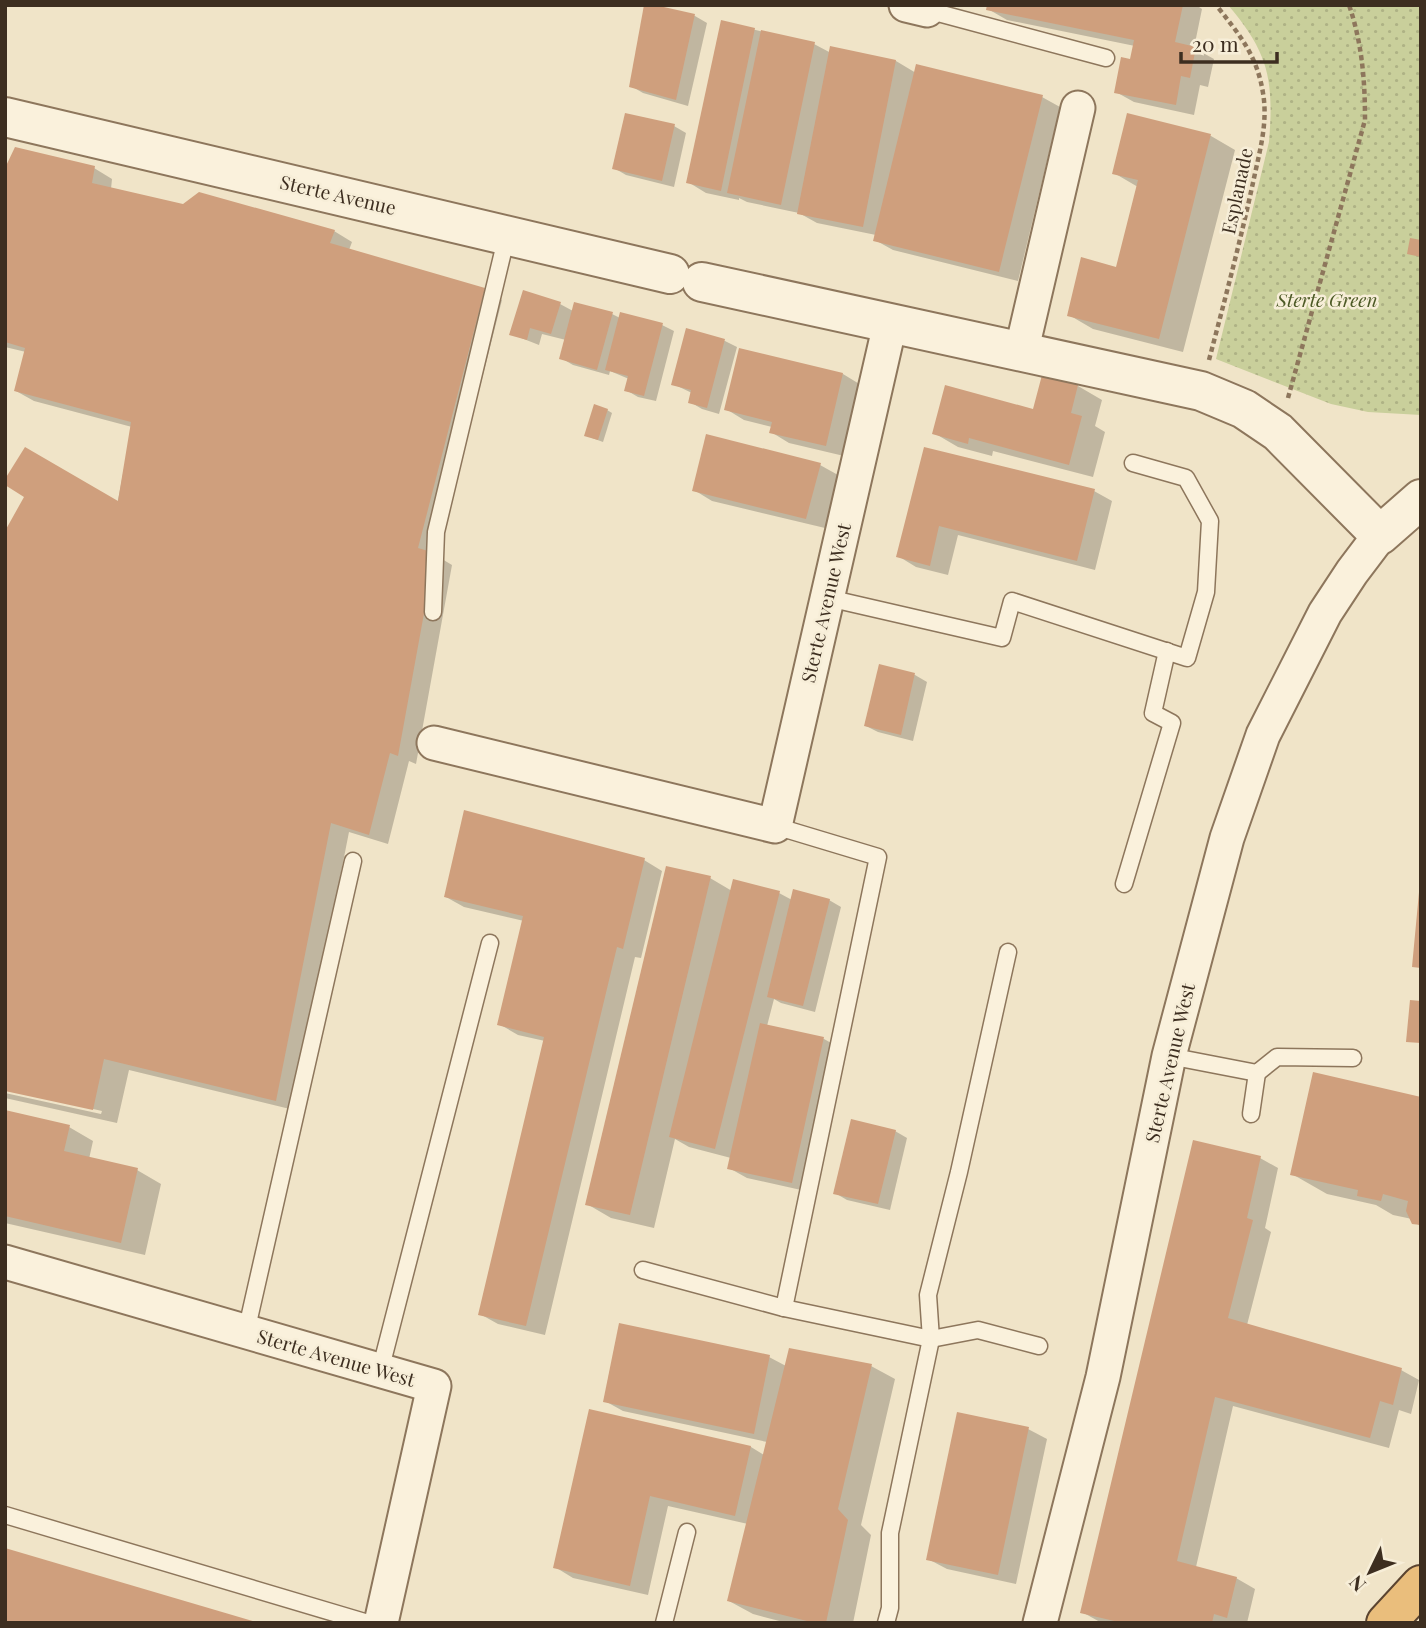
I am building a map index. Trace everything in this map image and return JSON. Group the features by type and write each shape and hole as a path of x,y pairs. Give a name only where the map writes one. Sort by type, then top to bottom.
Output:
{"highway":[{"path":"1386,1623 1421,1585"}],"street":[{"path":"1021,353 1078,108"},
{"name":"Sterte Avenue","path":"5,117 890,324"},
{"path":"890,324 1201,391 1244,409 1278,432 1380,535"},
{"name":"Sterte Avenue West","path":"775,826 890,324"},
{"name":"Sterte Avenue West","path":"1040,1623 1103,1377 1169,1056 1227,838 1263,735 1325,613 1380,535 1421,499"},
{"path":"434,743 775,826"},
{"name":"Sterte Avenue West","path":"5,1262 434,1386 381,1623"}],"lane":[{"path":"917,8 1107,58"},
{"path":"433,612 436,532 507,235"},
{"path":"828,598 1002,638 1012,601 1187,658 1206,592 1210,521 1186,478 1133,463"},
{"path":"1124,884 1171,723 1153,713 1167,651"},
{"path":"775,826 878,857 784,1308"},
{"path":"246,1332 353,860"},
{"path":"380,1371 490,943"},
{"path":"886,1623 890,1608 890,1533 931,1339 928,1295 959,1172 1008,952"},
{"path":"1169,1056 1257,1073"},
{"path":"1251,1114 1257,1073 1277,1056 1353,1058"},
{"path":"643,1270 784,1308 931,1339 978,1331 1039,1346"},
{"path":"5,1514 368,1623"},
{"path":"664,1623 687,1532"}],"path":[{"name":"Esplanade","path":"1201,391 1241,239 1265,120 1264,94 1257,67 1246,43 1216,5"},
{"path":"1278,432 1365,120 1365,79 1358,31 1349,5"}],"green space":[{"name":"Sterte Green","path":"1228,5 1421,5 1421,415 1368,412 1331,404 1216,359 1269,142 1270,120 1266,68 1252,38"}],"building":[{"path":"644,5 695,14 676,100 629,87"},
{"path":"987,5 1183,5 1175,42 1196,47 1190,78 1181,76 1176,105 1114,93 1121,57 1130,59 1134,40 986,10"},
{"path":"721,20 755,28 721,191 686,183"},
{"path":"761,30 815,42 781,205 727,193"},
{"path":"830,46 896,60 863,227 797,214"},
{"path":"916,64 1043,95 999,272 873,241"},
{"path":"625,113 675,124 662,181 612,169"},
{"path":"1127,113 1211,134 1159,339 1067,316 1081,257 1116,267 1138,180 1112,174"},
{"path":"15,147 95,166 92,183 183,204 199,192 335,230 330,243 485,288 418,548 435,553 398,756 390,753 369,835 331,823 276,1101 104,1059 93,1110 5,1091 5,531 24,497 5,485 5,479 25,447 118,501 131,422 14,391 25,348 5,342 5,168"},
{"path":"1410,238 1421,240 1421,257 1407,254"},
{"path":"523,290 561,302 551,334 530,328 527,340 509,335"},
{"path":"574,302 613,312 597,370 559,359"},
{"path":"620,312 663,323 644,396 624,391 628,376 605,370"},
{"path":"686,328 725,339 707,408 688,403 691,390 671,385"},
{"path":"739,348 843,373 826,446 769,433 772,422 724,410"},
{"path":"1042,375 1078,385 1071,413 1082,416 1069,465 969,438 968,444 932,434 945,385 1033,409"},
{"path":"594,404 608,409 598,440 584,436"},
{"path":"706,434 821,463 806,519 692,491"},
{"path":"924,447 1095,489 1077,561 939,526 930,566 896,557"},
{"path":"879,664 915,673 901,735 864,726"},
{"path":"464,810 645,858 623,949 617,947 526,1326 478,1315 544,1037 497,1025 523,916 444,897"},
{"path":"666,866 711,876 630,1215 585,1205"},
{"path":"733,879 780,891 715,1149 669,1137"},
{"path":"793,889 830,899 803,1006 767,997"},
{"path":"1421,892 1421,968 1412,967"},
{"path":"1410,1000 1421,1001 1421,1043 1406,1042"},
{"path":"760,1023 824,1037 792,1183 727,1169"},
{"path":"1313,1072 1421,1097 1421,1225 1412,1224 1406,1211 1408,1201 1383,1194 1381,1201 1357,1196 1358,1190 1290,1175"},
{"path":"5,1110 70,1125 64,1151 138,1168 121,1243 5,1216"},
{"path":"851,1119 896,1130 878,1204 833,1194"},
{"path":"1193,1140 1261,1156 1247,1218 1253,1220 1228,1318 1402,1368 1393,1405 1380,1401 1370,1438 1215,1397 1177,1561 1237,1577 1227,1618 1214,1614 1212,1623 1123,1623 1080,1613"},
{"path":"619,1323 770,1355 754,1434 603,1402"},
{"path":"789,1348 872,1364 838,1509 848,1520 826,1623 815,1623 727,1601"},
{"path":"589,1409 751,1446 735,1516 650,1496 630,1586 553,1568"},
{"path":"957,1412 1029,1427 998,1575 926,1560"},
{"path":"5,1548 256,1622 256,1623 5,1623"}]}
